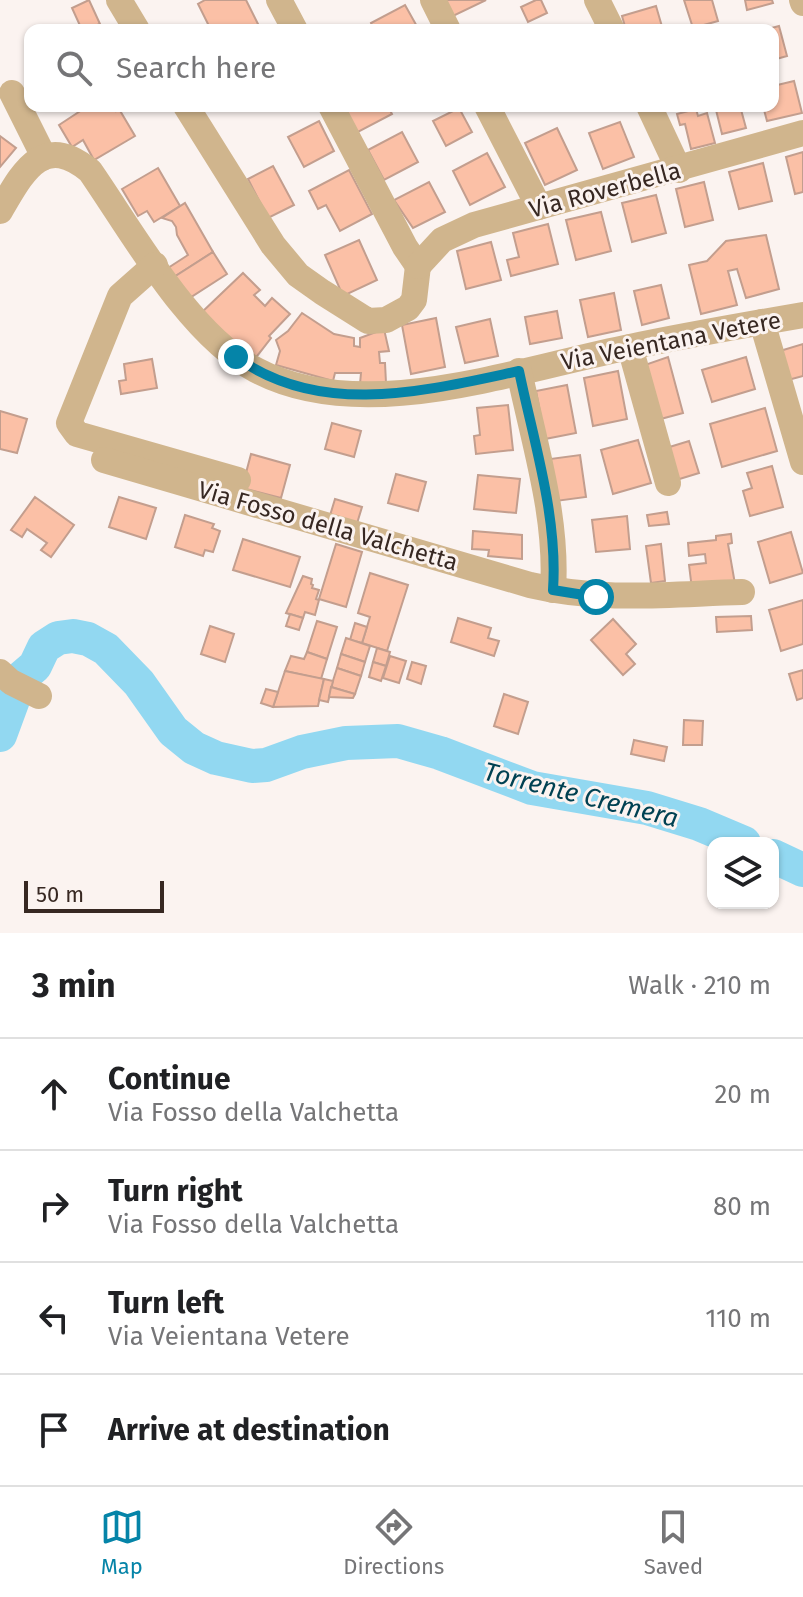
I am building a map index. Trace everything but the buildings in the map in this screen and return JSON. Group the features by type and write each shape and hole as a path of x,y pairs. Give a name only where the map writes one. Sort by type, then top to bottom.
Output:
{"street":[{"path":"119,0 133,24"},
{"path":"279,0 292,24"},
{"path":"433,0 445,24"},
{"path":"597,0 609,24"},
{"path":"0,211 29,165 44,157 12,93"},
{"path":"190,112 273,245 298,275 360,318 373,322 386,320 398,316 414,300 418,266 334,112"},
{"path":"490,112 539,207"},
{"path":"652,112 679,170"},
{"name":"Via Roverbella","path":"418,266 442,240 457,232 803,133"},
{"name":"Via Veientana Vetere","path":"44,157 66,159 90,171 191,315 220,344 254,370 292,385 373,396 454,385 630,347 803,315"},
{"path":"155,265 120,296 69,423 77,434 238,480"},
{"path":"762,322 803,462"},
{"path":"630,347 668,483"},
{"path":"519,371 553,531 553,590"},
{"name":"Via Fosso della Valchetta","path":"104,460 553,590 596,597 742,592"}],"waterway":[{"name":"Torrente Cremera","path":"0,735 21,678 35,666 44,647 58,638 73,636 88,639 106,649 139,683 173,731 194,748 216,758 252,766 266,765 302,752 346,743 398,741 440,753 532,788 647,808 730,837"},
{"name":"Torrente Cremera","path":"779,859 803,870"}],"route":[{"path":"236,357 254,370 292,385 373,396 402,394 519,371 553,531 553,590 596,597"}]}
